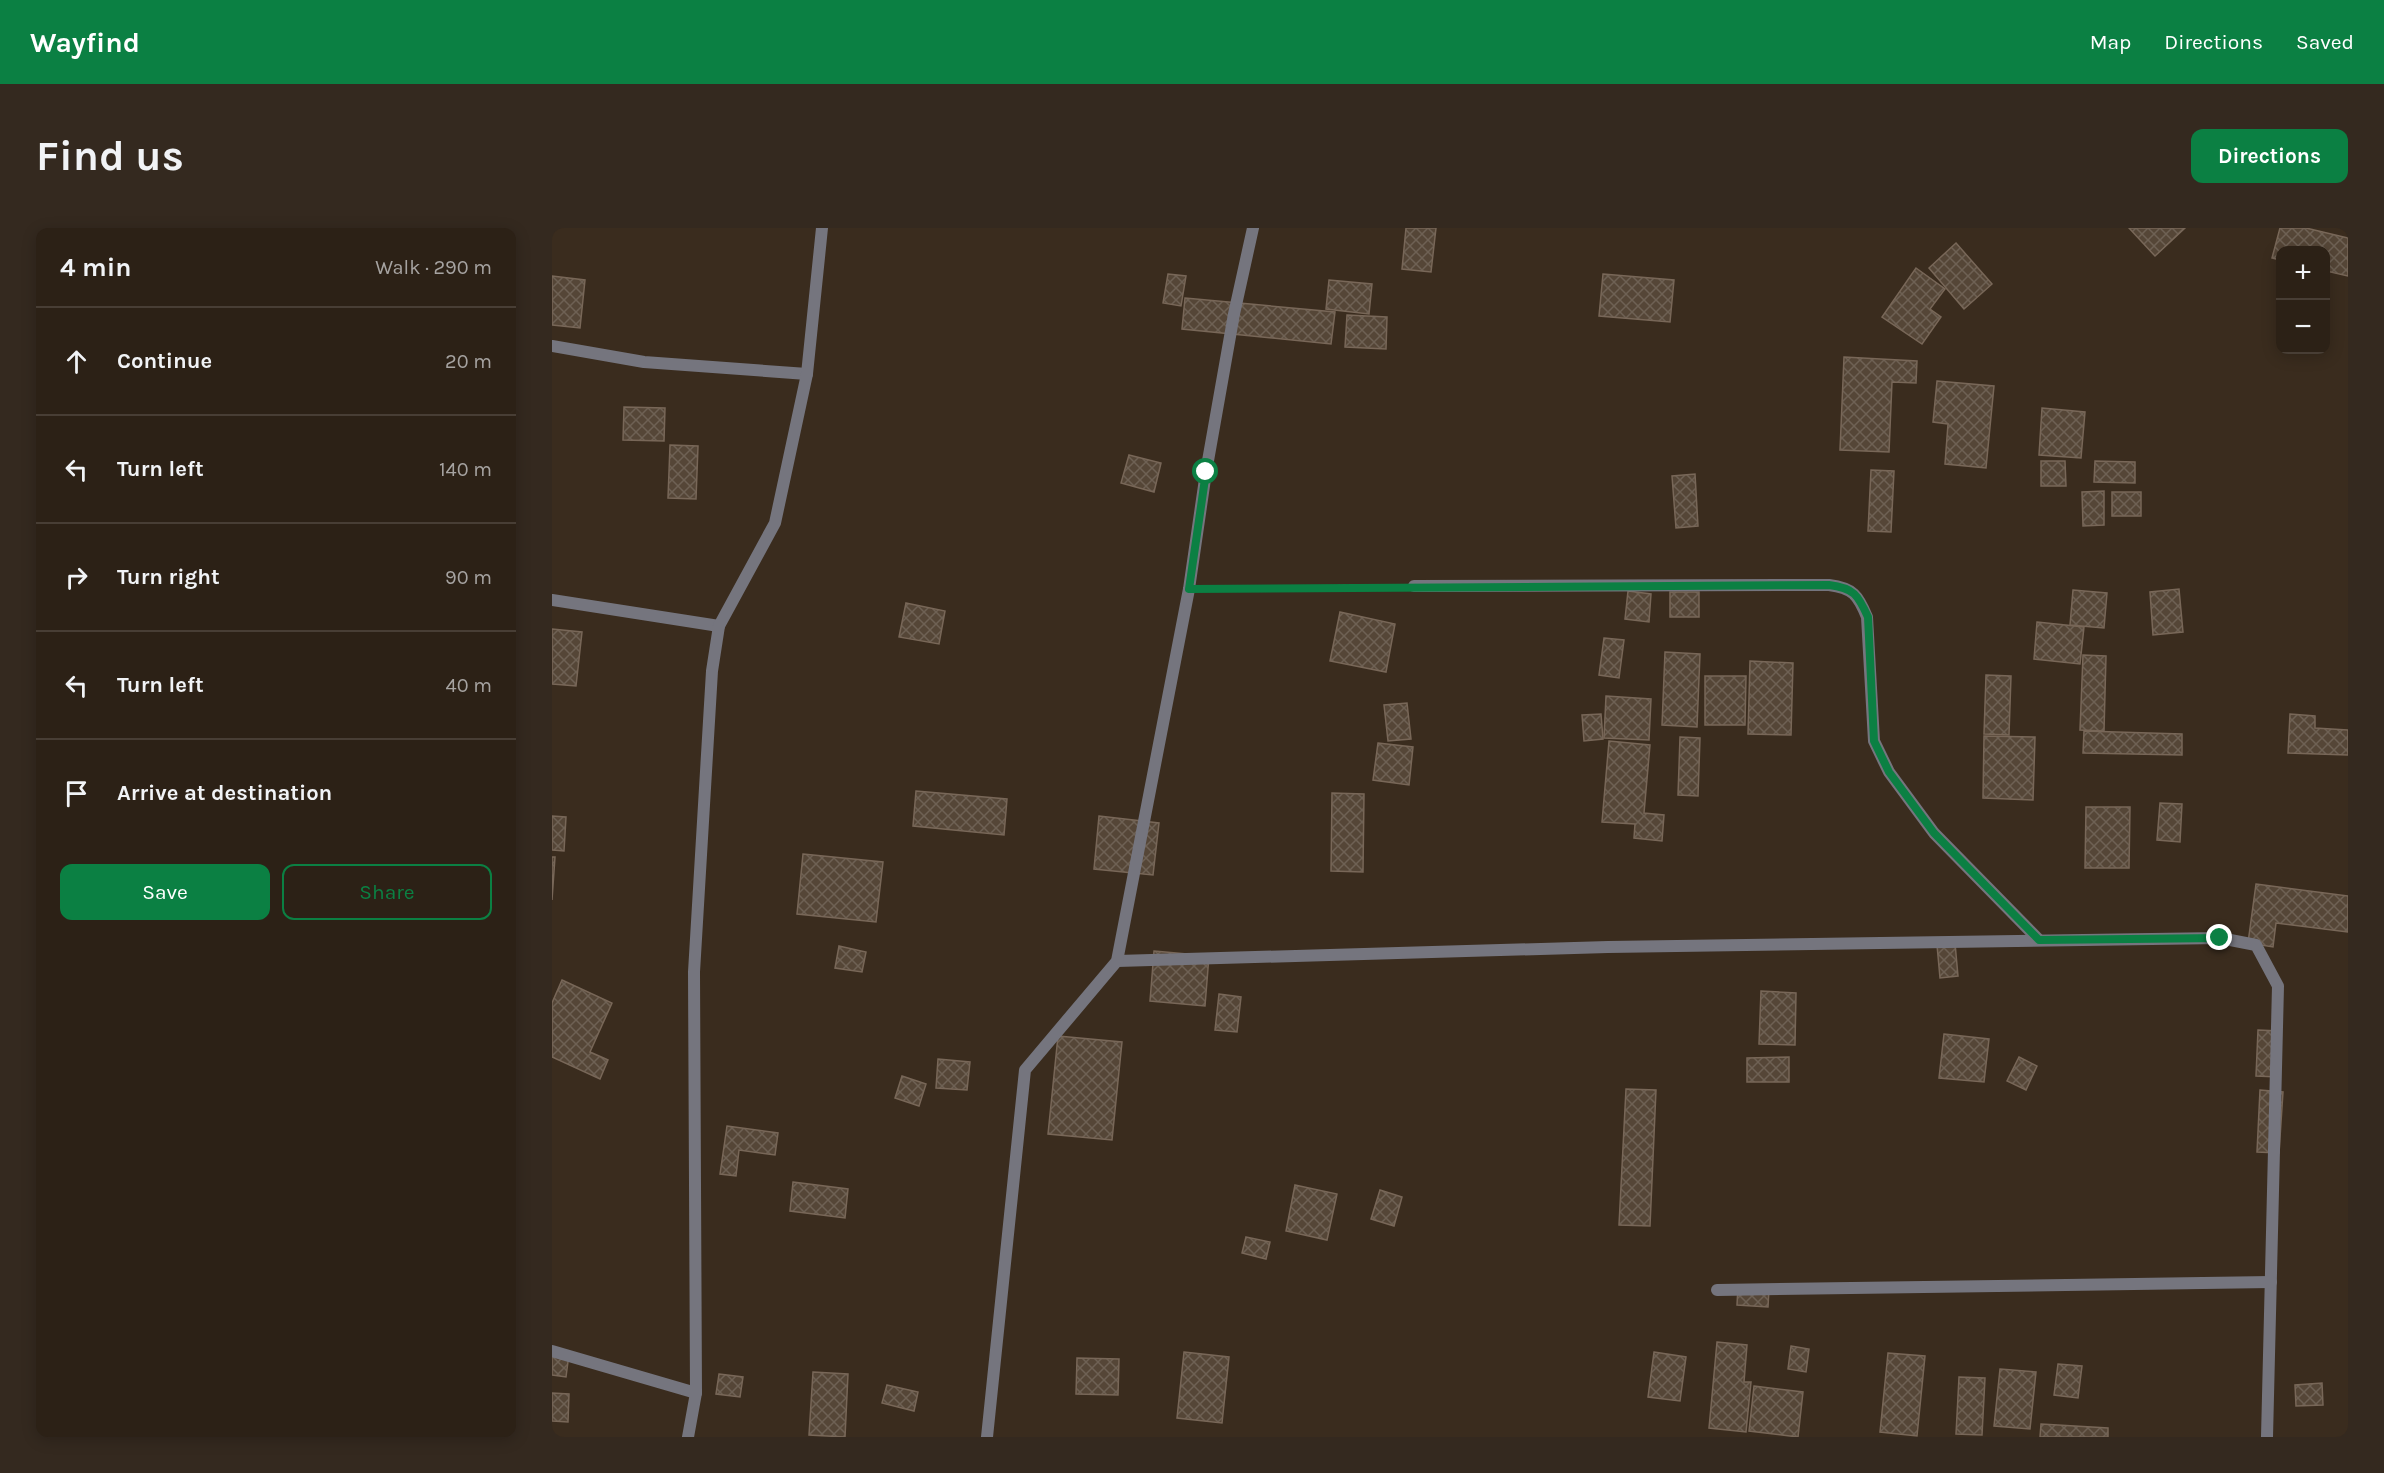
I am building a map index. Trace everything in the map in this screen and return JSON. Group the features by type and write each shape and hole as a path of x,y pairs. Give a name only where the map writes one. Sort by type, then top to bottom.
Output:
{"street":[{"path":"688,1437 696,1392 694,972 712,671 719,626 775,523 807,374 822,228"},
{"path":"987,1437 1025,1070 1117,961 1189,589 1232,326 1253,228"},
{"path":"552,346 644,362 807,374"},
{"path":"1414,586 1829,585 1847,587 1860,600 1868,617 1874,741 1889,772 1934,833 2039,940"},
{"path":"552,600 719,626"},
{"path":"1117,961 1619,947 2039,940 2220,938 2256,945 2278,986 2267,1437"},
{"path":"1717,1290 2271,1282"},
{"path":"552,1351 696,1392"}],"path":[{"path":"1189,589 1414,586"}],"building":[{"path":"1406,228 1436,228 1431,272 1402,269"},
{"path":"2129,228 2185,228 2155,256"},
{"path":"2280,228 2306,228 2348,238 2348,276 2330,272 2330,246 2276,246 2276,259 2272,258"},
{"path":"1956,243 1992,284 1964,309 1929,268"},
{"path":"1916,268 1945,289 1930,309 1941,317 1922,344 1882,317"},
{"path":"1168,274 1186,276 1181,306 1163,303"},
{"path":"1603,274 1674,280 1670,322 1599,316"},
{"path":"552,276 585,280 580,328 552,325"},
{"path":"1329,280 1372,284 1369,314 1326,309"},
{"path":"1185,298 1335,312 1331,344 1182,329"},
{"path":"1347,315 1387,317 1386,349 1345,347"},
{"path":"1844,357 1917,361 1916,383 1892,382 1889,452 1840,450"},
{"path":"1937,381 1994,386 1986,468 1945,464 1948,424 1933,422"},
{"path":"624,407 665,408 664,441 623,440"},
{"path":"2042,408 2085,412 2081,458 2039,455"},
{"path":"670,445 698,446 696,499 668,498"},
{"path":"1129,455 1161,463 1154,492 1121,483"},
{"path":"2041,461 2065,461 2066,486 2041,486"},
{"path":"2095,461 2135,462 2135,483 2094,482"},
{"path":"1871,470 1894,471 1891,532 1868,531"},
{"path":"1695,474 1698,526 1676,528 1672,476"},
{"path":"2104,491 2104,525 2083,526 2082,492"},
{"path":"2112,492 2141,492 2141,516 2112,516"},
{"path":"2179,589 2183,632 2153,635 2150,592"},
{"path":"2073,590 2107,593 2104,628 2070,625"},
{"path":"1628,591 1651,594 1649,622 1625,619"},
{"path":"1670,592 1699,592 1699,617 1670,617"},
{"path":"906,603 945,611 939,644 899,637"},
{"path":"1340,612 1395,624 1386,672 1330,661"},
{"path":"2037,622 2084,627 2080,664 2034,659"},
{"path":"552,629 582,632 576,686 552,684"},
{"path":"1604,638 1624,640 1619,678 1599,675"},
{"path":"1665,652 1700,654 1697,727 1662,725"},
{"path":"2083,655 2106,656 2104,731 2080,730"},
{"path":"1750,661 1793,663 1791,735 1748,734"},
{"path":"1986,675 2011,676 2009,735 1984,734"},
{"path":"1705,676 1746,676 1745,725 1705,725"},
{"path":"1606,696 1651,699 1649,740 1604,738"},
{"path":"1407,703 1411,739 1388,741 1384,705"},
{"path":"1601,714 1603,739 1584,741 1582,715"},
{"path":"2290,714 2315,716 2315,728 2348,730 2348,755 2288,753"},
{"path":"2084,731 2182,734 2182,755 2083,753"},
{"path":"1984,736 2035,737 2033,800 1983,798"},
{"path":"1680,737 1700,738 1698,796 1678,795"},
{"path":"1609,741 1650,745 1644,813 1664,815 1662,841 1634,838 1635,824 1602,822"},
{"path":"1378,743 1413,747 1409,785 1373,780"},
{"path":"916,791 1007,799 1004,835 913,826"},
{"path":"1332,793 1364,794 1363,872 1331,871"},
{"path":"2160,803 2182,804 2180,842 2157,840"},
{"path":"2086,807 2130,807 2129,868 2085,868"},
{"path":"552,816 566,817 564,851 552,850"},
{"path":"1099,816 1159,823 1153,875 1094,869"},
{"path":"803,854 883,862 876,922 797,914"},
{"path":"552,857 555,857 552,900"},
{"path":"2256,884 2348,896 2348,932 2276,923 2273,947 2248,943"},
{"path":"1955,943 1958,976 1940,978 1937,945"},
{"path":"839,946 866,952 862,972 835,968"},
{"path":"1154,951 1209,956 1205,1006 1150,1001"},
{"path":"562,980 612,1003 590,1052 608,1060 600,1079 552,1057 552,1003"},
{"path":"1761,991 1796,993 1795,1045 1759,1044"},
{"path":"1219,994 1241,997 1237,1032 1215,1030"},
{"path":"2258,1030 2279,1031 2278,1077 2256,1076"},
{"path":"1944,1034 1989,1039 1984,1082 1939,1078"},
{"path":"1058,1036 1122,1042 1112,1140 1048,1134"},
{"path":"1789,1057 1789,1082 1747,1082 1747,1058"},
{"path":"2019,1057 2037,1066 2026,1090 2007,1081"},
{"path":"938,1059 970,1062 967,1090 936,1088"},
{"path":"902,1076 926,1084 919,1106 895,1098"},
{"path":"1626,1089 1656,1090 1650,1226 1619,1225"},
{"path":"2260,1090 2283,1092 2279,1153 2257,1152"},
{"path":"727,1126 778,1133 775,1155 739,1150 736,1176 720,1174"},
{"path":"793,1182 848,1189 845,1218 790,1211"},
{"path":"1295,1185 1337,1194 1327,1240 1286,1231"},
{"path":"1380,1190 1402,1197 1394,1226 1371,1219"},
{"path":"1246,1237 1270,1242 1266,1259 1242,1253"},
{"path":"1738,1286 1769,1289 1768,1307 1737,1305"},
{"path":"1717,1342 1747,1345 1744,1382 1751,1382 1746,1432 1709,1428"},
{"path":"1791,1346 1809,1349 1806,1372 1788,1369"},
{"path":"552,1352 569,1354 566,1377 552,1375"},
{"path":"1184,1352 1229,1357 1222,1423 1177,1418"},
{"path":"1654,1352 1686,1357 1680,1401 1648,1397"},
{"path":"1888,1353 1925,1356 1917,1436 1880,1432"},
{"path":"1077,1358 1119,1359 1118,1395 1076,1394"},
{"path":"2058,1364 2082,1366 2078,1398 2054,1395"},
{"path":"2000,1369 2036,1372 2030,1429 1994,1426"},
{"path":"813,1372 848,1374 845,1437 809,1435"},
{"path":"719,1374 743,1377 740,1397 716,1394"},
{"path":"1959,1377 1985,1378 1982,1435 1956,1434"},
{"path":"2322,1383 2323,1405 2296,1406 2295,1385"},
{"path":"887,1385 918,1392 914,1411 882,1403"},
{"path":"1754,1386 1803,1392 1798,1437 1749,1431"},
{"path":"552,1393 569,1394 568,1422 552,1421"},
{"path":"2041,1424 2108,1428 2108,1437 2040,1437"}],"route":[{"path":"1206,472 1189,589 1414,586 1829,585 1847,587 1860,600 1868,617 1874,741 1889,772 1934,833 2039,940 2220,938"}]}
